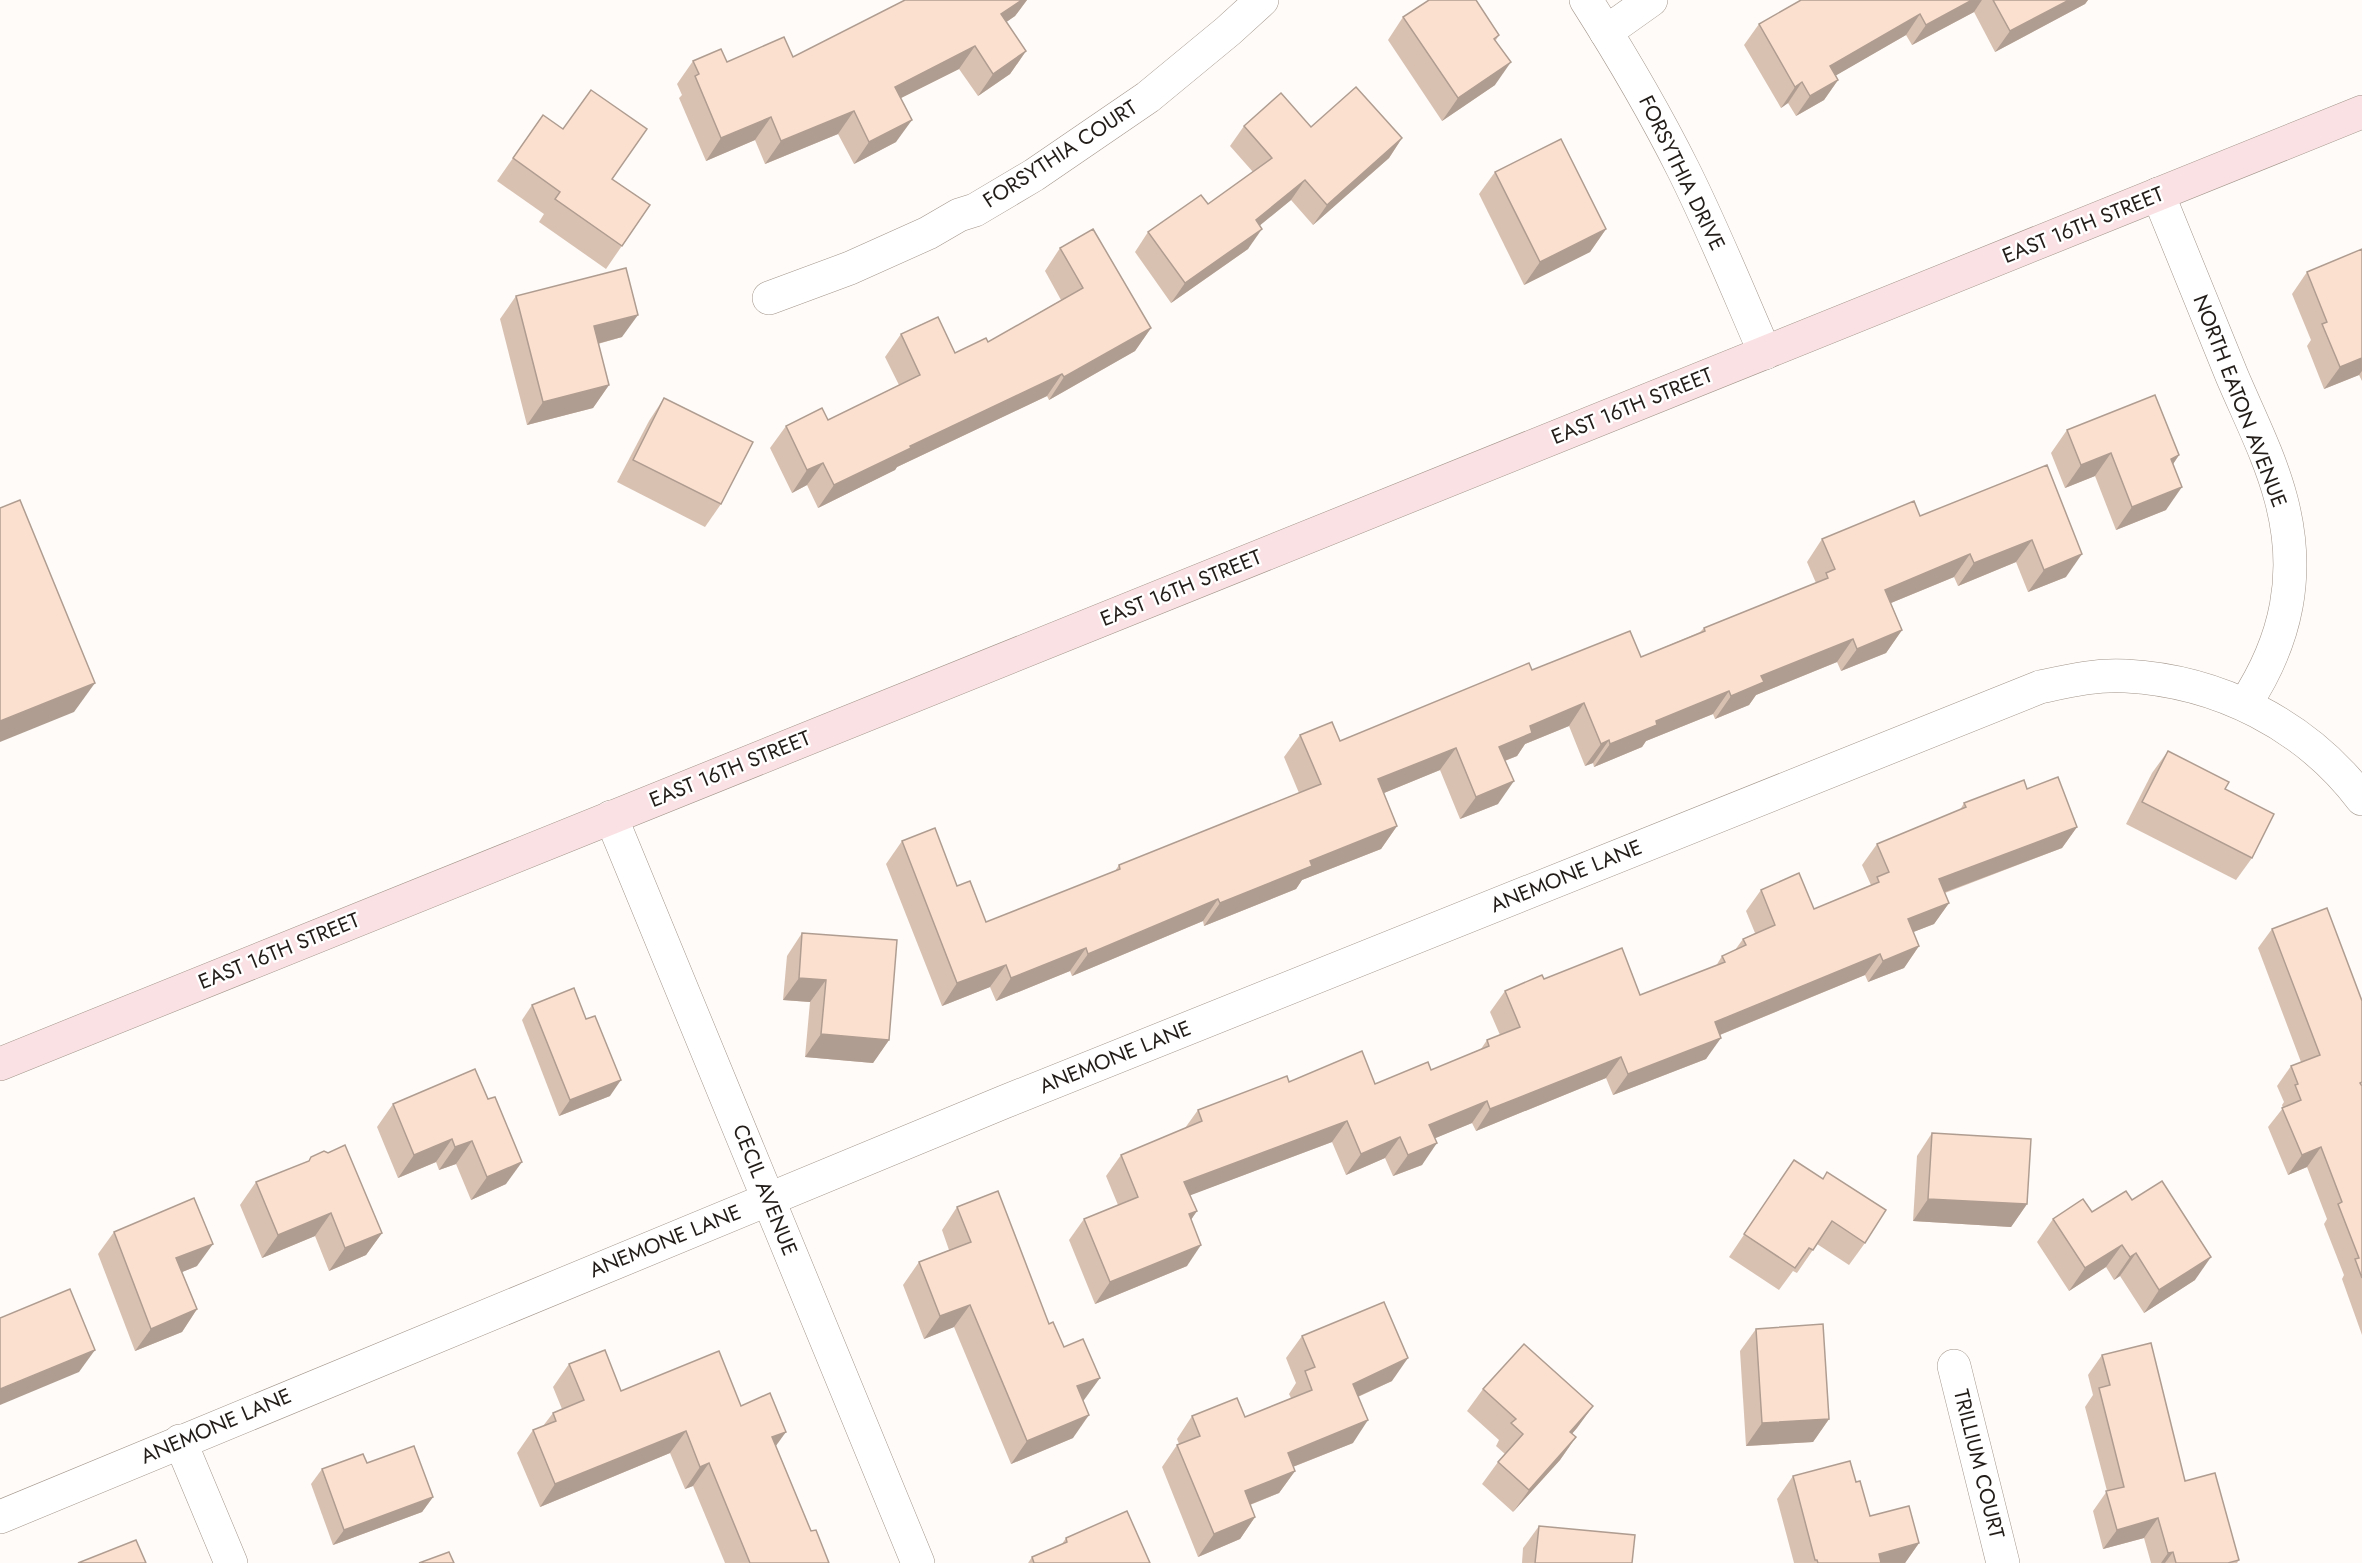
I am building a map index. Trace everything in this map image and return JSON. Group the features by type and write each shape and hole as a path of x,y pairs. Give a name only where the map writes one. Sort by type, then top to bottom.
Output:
{"street":[{"name":"FORSYTHIA COURT","path":"769,298 850,268 928,233 958,215 975,210 1034,175 1148,97 1262,0"},
{"name":"FORSYTHIA DRIVE","path":"1586,0 1642,91 1683,169 1764,353"},
{"path":"1606,32 1651,0"},
{"name":"EAST 16TH STREET","path":"0,1064 2362,112"},
{"name":"NORTH EATON AVENUE","path":"2158,194 2274,479 2286,523 2290,570 2283,623 2271,658 2245,704"},
{"name":"ANEMONE LANE","path":"0,1516 768,1198 2040,687 2091,677 2126,675 2196,686 2245,704"},
{"path":"2245,704 2276,720 2318,752 2343,776 2362,800"},
{"name":"CECIL AVENUE","path":"611,817 918,1563"},
{"name":"TRILLIUM COURT","path":"1954,1366 2003,1563"},
{"path":"180,1441 231,1563"}],"building":[{"path":"905,0 1022,0 1001,14 1026,51 993,74 975,46 895,87 912,120 869,142 854,111 781,141 771,117 721,138 695,76 699,74 693,61 721,49 727,62 784,37 793,57"},
{"path":"1429,0 1476,0 1499,35 1494,39 1511,62 1458,98 1403,17"},
{"path":"1801,0 1972,0 1926,25 1920,14 1830,66 1838,80 1810,96 1802,82 1795,87 1759,24"},
{"path":"1993,0 2069,0 2010,31"},
{"path":"1356,87 1402,138 1327,205 1305,180 1256,220 1262,229 1185,283 1148,232 1201,195 1208,204 1272,158 1244,126 1281,93 1311,127"},
{"path":"591,90 647,129 612,179 650,205 622,246 555,199 560,192 513,158 543,115 563,129"},
{"path":"1561,139 1606,229 1540,262 1495,172"},
{"path":"1093,229 1151,328 1064,377 1062,374 834,485 823,463 807,470 786,426 822,408 828,420 920,375 901,334 938,317 955,353 986,338 988,342 1083,288 1060,248"},
{"path":"2362,249 2362,358 2340,367 2322,324 2327,322 2307,272"},
{"path":"626,268 638,315 594,326 609,385 543,402 516,296"},
{"path":"2155,395 2179,455 2171,459 2182,487 2132,507 2111,453 2081,465 2067,430"},
{"path":"664,398 753,442 721,504 633,460"},
{"path":"2047,465 2082,554 2044,570 2032,540 1974,563 1970,554 1885,590 1902,630 1857,649 1853,639 1761,676 1764,682 1731,696 1729,691 1656,721 1657,725 1610,744 1609,740 1601,744 1584,703 1530,726 1532,733 1499,747 1514,781 1476,797 1456,748 1378,779 1397,826 1310,861 1312,866 1220,903 1218,899 1088,954 1086,948 1011,978 1006,965 957,983 902,841 935,828 957,886 970,881 986,922 1120,869 1119,865 1321,784 1300,735 1332,722 1340,741 1529,663 1532,670 1630,631 1641,657 1705,631 1704,628 1828,578 1826,573 1835,569 1822,539 1914,501 1920,516"},
{"path":"20,500 95,683 0,721 0,508"},
{"path":"2168,751 2229,782 2225,789 2274,814 2252,858 2142,802"},
{"path":"2058,777 2077,827 1939,879 1949,903 1908,919 1919,946 1883,961 1880,954 1715,1022 1721,1038 1628,1074 1621,1057 1490,1109 1487,1101 1429,1125 1437,1143 1408,1155 1400,1137 1361,1154 1347,1121 1184,1182 1197,1211 1189,1214 1201,1245 1110,1282 1084,1219 1138,1197 1121,1155 1202,1121 1198,1110 1287,1076 1289,1082 1362,1051 1375,1084 1428,1062 1431,1070 1489,1046 1487,1040 1520,1027 1505,991 1542,975 1544,979 1622,948 1640,995 1725,962 1722,956 1746,945 1743,939 1775,925 1761,890 1799,873 1814,909 1879,882 1877,877 1889,872 1877,844 1966,807 1964,803 2024,780 2027,789"},
{"path":"2327,908 2362,1001 2362,1082 2360,1083 2362,1086 2362,1278 2355,1259 2359,1258 2338,1204 2342,1202 2321,1147 2302,1155 2282,1108 2301,1100 2291,1066 2320,1055 2272,929"},
{"path":"802,933 897,940 889,1040 821,1034 826,980 799,978"},
{"path":"574,988 586,1019 595,1016 621,1080 570,1100 532,1005"},
{"path":"475,1069 488,1099 495,1097 522,1162 487,1177 472,1141 455,1147 452,1139 414,1155 393,1104"},
{"path":"1932,1133 2031,1139 2027,1204 1928,1199"},
{"path":"345,1145 382,1233 345,1248 331,1213 278,1235 256,1182 309,1161 311,1157 324,1151 328,1153"},
{"path":"1794,1160 1823,1179 1827,1172 1886,1210 1865,1243 1832,1221 1813,1250 1809,1248 1795,1268 1744,1234"},
{"path":"2162,1181 2211,1257 2159,1290 2136,1253 2130,1257 2122,1245 2085,1268 2053,1219 2083,1199 2092,1212 2126,1191 2132,1200"},
{"path":"998,1191 1049,1324 1053,1322 1064,1347 1083,1339 1100,1378 1077,1386 1089,1415 1027,1441 970,1305 940,1316 919,1262 971,1242 957,1207"},
{"path":"194,1198 213,1244 176,1258 197,1309 151,1329 114,1232"},
{"path":"70,1289 95,1350 0,1389 0,1318"},
{"path":"1384,1302 1408,1358 1353,1384 1368,1420 1288,1453 1295,1471 1245,1491 1255,1517 1214,1534 1177,1445 1200,1436 1192,1416 1237,1398 1245,1417 1312,1390 1305,1371 1315,1367 1302,1336"},
{"path":"1823,1324 1829,1419 1762,1423 1756,1329"},
{"path":"2151,1343 2185,1481 2215,1473 2239,1560 2228,1563 2176,1563 2173,1552 2168,1553 2158,1518 2117,1530 2106,1491 2124,1487 2099,1388 2110,1385 2102,1355"},
{"path":"1524,1344 1593,1406 1570,1432 1576,1437 1529,1490 1498,1462 1523,1434 1511,1423 1516,1419 1483,1389"},
{"path":"605,1350 621,1391 719,1351 741,1406 770,1393 786,1432 772,1437 811,1531 816,1530 829,1563 750,1563 709,1463 700,1467 686,1431 555,1484 533,1430 556,1421 553,1413 584,1400 569,1364"},
{"path":"414,1446 433,1497 344,1530 322,1469 363,1454 367,1463"},
{"path":"1850,1461 1856,1482 1860,1481 1870,1516 1909,1506 1919,1543 1879,1554 1881,1563 1818,1563 1815,1560 1793,1476"},
{"path":"1127,1511 1150,1563 1034,1563 1032,1557 1067,1542 1066,1538"},
{"path":"1539,1526 1635,1535 1632,1563 1535,1563"},
{"path":"136,1540 146,1563 78,1563"},
{"path":"449,1552 454,1563 419,1563"}]}
